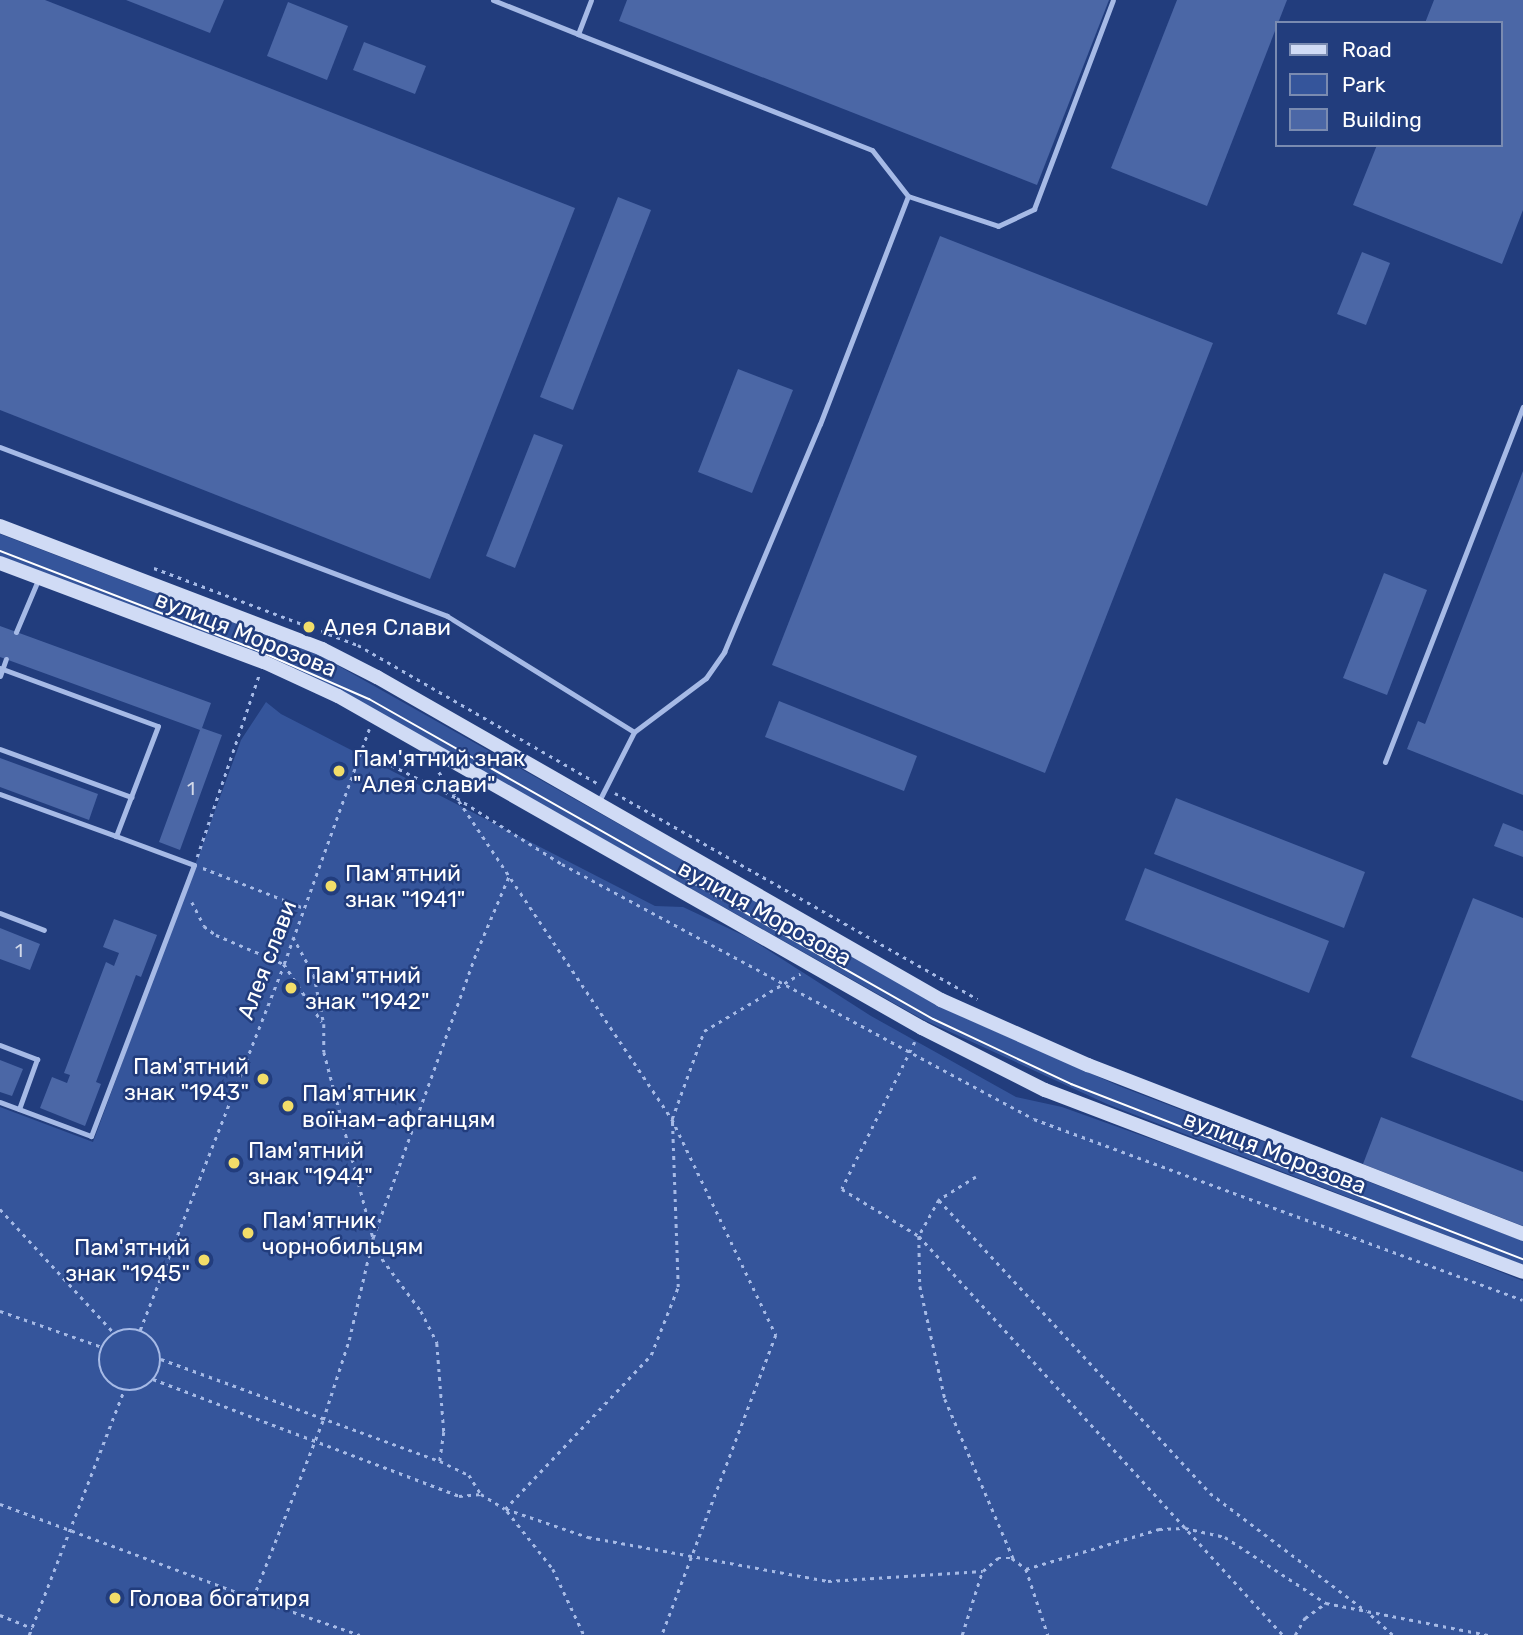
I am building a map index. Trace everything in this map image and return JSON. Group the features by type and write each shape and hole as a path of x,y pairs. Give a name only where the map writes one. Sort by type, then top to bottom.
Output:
{"main road":[{"name":"вулиця Морозова","path":"0,526 322,649 941,1000 1088,1065 1523,1234"},
{"name":"вулиця Морозова","path":"0,563 264,662 374,716 922,1028 1045,1090 1523,1272"}],"lane":[{"path":"493,0 872,150 908,196 998,226 1034,209 1113,0"},
{"path":"578,34 591,0"},
{"path":"597,804 634,732 706,678 724,652 820,424 908,196"},
{"path":"1385,761 1523,407"},
{"path":"0,447 447,616 634,732"},
{"path":"16,632 39,578"},
{"path":"0,676 6,659"},
{"path":"1,668 158,726 116,836"},
{"path":"0,749 131,797"},
{"path":"0,794 194,865 91,1136 0,1102"},
{"path":"0,914 44,930"},
{"path":"0,1045 37,1059 19,1109"}],"path":[{"path":"152,567 358,645 985,1003"},
{"path":"264,662 194,865 304,908"},
{"name":"Алея слави","path":"141,1330 284,964 374,716"},
{"path":"437,769 672,1119 776,1335 662,1635"},
{"path":"253,1598 323,1420 349,1340 373,1238 477,951 509,876"},
{"path":"185,889 204,926 216,935 284,964 324,1024"},
{"path":"293,937 314,975 324,1024 324,1052 377,1252 421,1311 437,1343 444,1432 440,1461"},
{"path":"505,1509 651,1354 678,1287 672,1119 704,1031 813,966"},
{"path":"922,1028 842,1188 919,1236 1283,1635"},
{"path":"976,1177 939,1200 919,1236 920,1286 945,1399 1012,1558 1026,1569 1048,1635"},
{"path":"939,1200 1210,1493 1394,1635"},
{"path":"0,1209 114,1333"},
{"path":"0,1311 102,1346"},
{"path":"141,1330 155,1341 161,1359 153,1380 140,1389 124,1390 102,1374 102,1346 114,1333 141,1330"},
{"path":"161,1359 440,1461 469,1475 481,1494 505,1509 588,1537 828,1581 983,1571"},
{"path":"153,1380 459,1496 481,1494"},
{"path":"29,1635 73,1530 124,1390"},
{"path":"0,1504 360,1635"},
{"path":"505,1509 553,1569 584,1635"},
{"path":"1026,1569 1159,1529 1185,1528 1225,1537 1326,1603 1369,1614 1488,1635"},
{"path":"962,1635 983,1571 998,1558 1012,1558"},
{"path":"1295,1635 1305,1618 1326,1603"},
{"path":"0,1615 32,1628"}],"green space":[{"path":"0,534 321,656 952,1012 1119,1086 1523,1241 1523,1265 1107,1104 922,1019 362,703 0,557"},
{"path":"266,702 281,714 655,906 683,907 749,938 871,1016 1016,1097 1062,1107 1302,1193 1523,1281 1523,1635 0,1635 0,1107 93,1142 241,740"}],"building":[{"path":"0,0 45,0 575,208 430,579 0,410"},
{"path":"126,0 224,0 210,33"},
{"path":"627,0 1109,0 1037,185 619,21"},
{"path":"1177,0 1287,0 1279,21 1274,21 1274,33 1207,206 1111,168"},
{"path":"1434,0 1523,0 1523,210 1502,264 1353,205 1376,147 1502,147 1502,21 1426,21"},
{"path":"288,2 348,26 327,80 267,56"},
{"path":"364,42 426,66 415,94 353,70"},
{"path":"618,197 651,210 573,410 540,397"},
{"path":"940,236 1213,343 1045,773 772,665"},
{"path":"1362,252 1390,263 1366,325 1337,314"},
{"path":"738,369 793,390 752,493 698,472"},
{"path":"534,434 563,445 515,568 486,556"},
{"path":"1523,471 1523,795 1407,749 1418,721 1425,724"},
{"path":"1384,573 1427,590 1387,695 1343,678"},
{"path":"0,626 211,703 202,728 222,735 180,850 159,842 200,730 0,657"},
{"path":"779,701 917,756 904,791 765,737"},
{"path":"0,758 98,794 89,820 0,787"},
{"path":"1176,798 1365,872 1344,928 1154,854"},
{"path":"1503,823 1523,831 1523,857 1494,846"},
{"path":"1145,868 1329,941 1309,993 1125,920"},
{"path":"1473,898 1523,918 1523,1101 1411,1057"},
{"path":"114,919 157,935 141,977 136,975 96,1082 101,1084 85,1126 40,1108 52,1077 67,1083 70,1075 64,1073 106,962 114,966 119,953 103,947"},
{"path":"0,928 40,944 30,970 0,959"},
{"path":"0,1060 23,1069 12,1096 0,1092"},
{"path":"1381,1117 1523,1172 1523,1226 1363,1164"}],"tram line":[{"path":"0,551 252,648 369,699 933,1019 1071,1084 1523,1259"}],"place":[{"name":"Aлея Слави","path":"309,627"},
{"name":"Пам'ятний знак \"Алея слави\"","path":"339,771"},
{"name":"Пам'ятний знак \"1941\"","path":"331,886"},
{"name":"Пам'ятний знак \"1942\"","path":"291,988"},
{"name":"Пам'ятний знак \"1943\"","path":"263,1079"},
{"name":"Пам'ятник воїнам-афганцям","path":"288,1106"},
{"name":"Пам'ятний знак \"1944\"","path":"234,1163"},
{"name":"Пам'ятник чорнобильцям","path":"248,1233"},
{"name":"Пам'ятний знак \"1945\"","path":"204,1260"},
{"name":"Голова богатиря","path":"115,1598"}]}
